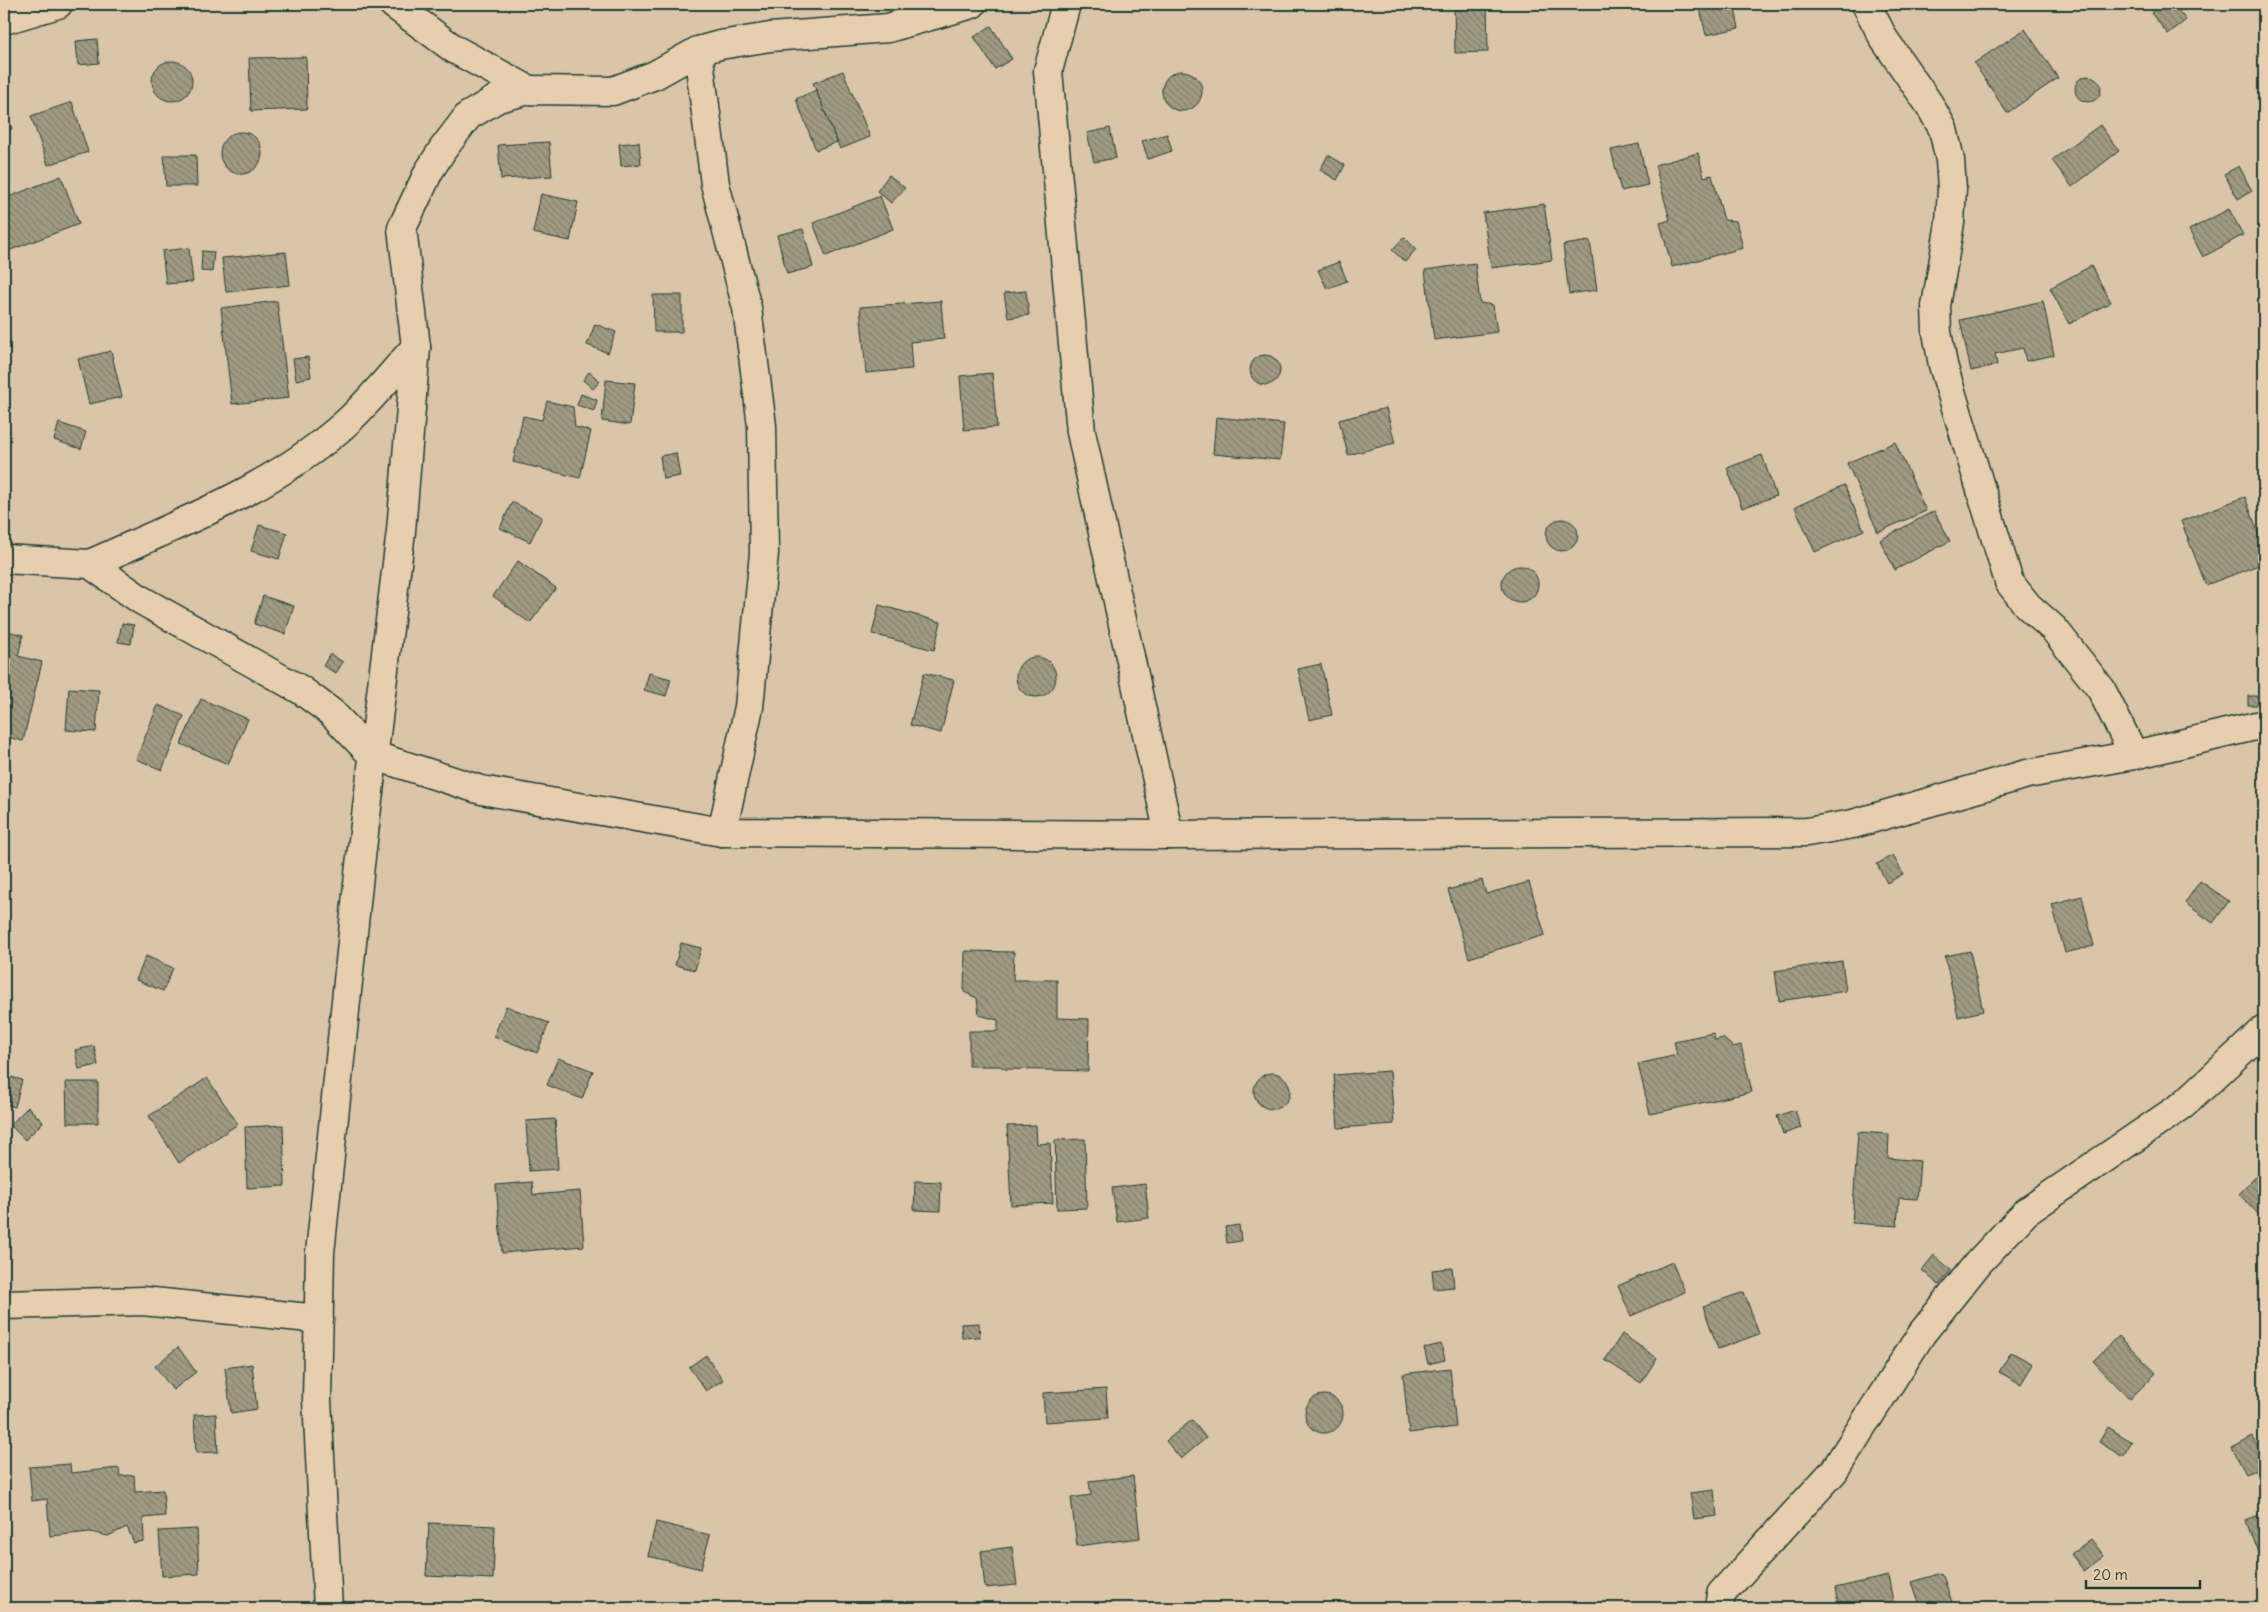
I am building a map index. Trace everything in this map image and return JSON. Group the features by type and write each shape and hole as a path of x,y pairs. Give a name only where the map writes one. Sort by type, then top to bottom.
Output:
{"street":[{"path":"4,20 58,4"},
{"path":"393,4 454,49 529,90"},
{"path":"328,1608 317,1400 320,1253 372,755 401,531 416,347 402,228 429,171 468,116 498,98 529,90 613,91 655,74 698,51 770,37 888,28 972,4"},
{"path":"1066,4 1048,71 1081,432 1169,835"},
{"path":"1866,4 1884,39 1929,104 1942,130 1950,160 1952,189 1945,256 1938,291 1937,332 1943,364 2009,582 2028,606 2054,629 2101,689 2134,755"},
{"path":"698,51 715,184 747,308 762,426 764,553 749,707 722,832"},
{"path":"4,559 90,564 235,497 304,456 347,422 416,347"},
{"path":"90,564 141,600 301,690 332,713 372,755 481,790 722,832 1169,835 1807,832 1854,824 2027,774 2134,755 2260,729"},
{"path":"1719,1608 1721,1594 1834,1471 1922,1333 1978,1263 2026,1212 2183,1105 2264,1030"},
{"path":"4,1305 143,1301 319,1319"}],"building":[{"path":"309,4 331,4 331,5 309,7"},
{"path":"1454,4 1487,4 1488,52 1455,53"},
{"path":"1699,4 1734,4 1739,28 1706,35"},
{"path":"2163,4 2173,4 2186,20 2168,34 2151,13"},
{"path":"991,26 1012,59 995,69 974,37"},
{"path":"2025,29 2058,78 2007,113 1974,63"},
{"path":"97,39 99,63 78,65 76,41"},
{"path":"306,57 307,109 251,111 249,58"},
{"path":"172,61 186,67 192,81 186,95 172,101 158,95 152,81 158,67"},
{"path":"843,71 870,137 840,149 813,83"},
{"path":"1186,71 1193,74 1199,80 1202,91 1201,99 1193,108 1186,111 1178,111 1171,108 1163,99 1162,87 1165,80 1174,72"},
{"path":"2088,76 2097,80 2101,89 2097,98 2088,102 2079,98 2075,89 2079,80"},
{"path":"816,90 837,142 816,150 796,99"},
{"path":"72,102 88,152 48,165 31,116"},
{"path":"4,107 12,129 4,131"},
{"path":"2100,125 2119,151 2072,187 2052,160"},
{"path":"1110,128 1116,158 1094,162 1087,133"},
{"path":"245,132 253,135 259,141 262,153 259,165 253,171 237,174 229,171 223,165 220,149 223,141 229,135"},
{"path":"1167,134 1172,151 1148,159 1142,141"},
{"path":"549,142 552,176 501,179 498,145"},
{"path":"639,142 641,164 621,166 619,144"},
{"path":"1639,144 1648,185 1621,191 1611,150"},
{"path":"1698,153 1704,177 1712,175 1724,220 1736,221 1743,248 1672,267 1660,223 1670,220 1655,165"},
{"path":"164,155 196,155 197,186 166,186"},
{"path":"1328,155 1345,165 1337,180 1320,170"},
{"path":"2239,166 2252,191 2238,199 2224,174"},
{"path":"889,175 905,188 891,203 877,191"},
{"path":"61,176 79,224 8,251 4,239 4,199"},
{"path":"541,194 578,202 570,241 533,233"},
{"path":"880,196 893,229 826,256 813,223"},
{"path":"1544,204 1552,260 1491,268 1483,213"},
{"path":"2229,209 2243,235 2203,257 2189,230"},
{"path":"803,229 813,267 787,274 777,235"},
{"path":"1404,237 1416,249 1405,262 1392,250"},
{"path":"1590,241 1597,290 1569,294 1563,245"},
{"path":"189,248 193,282 166,284 162,251"},
{"path":"202,251 214,252 212,272 201,271"},
{"path":"286,252 290,285 226,292 222,258"},
{"path":"1339,262 1347,281 1327,289 1318,270"},
{"path":"1475,263 1480,303 1493,305 1497,332 1434,340 1425,270"},
{"path":"2091,266 2111,302 2069,324 2050,288"},
{"path":"1026,291 1029,315 1008,318 1004,293"},
{"path":"653,295 682,295 682,332 654,332"},
{"path":"277,301 289,398 232,404 221,308"},
{"path":"941,301 944,339 910,342 912,369 866,373 860,307"},
{"path":"2043,301 2054,355 2026,361 2023,348 1995,354 1997,365 1971,371 1960,320"},
{"path":"595,324 616,332 608,353 587,345"},
{"path":"111,351 122,397 89,404 78,359"},
{"path":"1265,355 1276,359 1280,370 1276,381 1265,385 1254,381 1250,370 1254,359"},
{"path":"308,357 311,377 296,380 293,359"},
{"path":"589,372 600,381 593,389 583,380"},
{"path":"992,373 997,427 964,430 960,376"},
{"path":"606,380 635,383 630,425 602,421"},
{"path":"581,394 597,400 594,411 577,405"},
{"path":"547,401 573,407 575,427 591,431 580,478 513,462 523,416 542,420"},
{"path":"1386,408 1395,443 1348,455 1339,420"},
{"path":"1216,417 1284,424 1280,460 1213,454"},
{"path":"59,423 86,432 81,449 54,440"},
{"path":"1895,442 1926,511 1878,532 1847,463"},
{"path":"676,453 680,476 663,479 660,456"},
{"path":"1762,455 1776,496 1742,508 1727,468"},
{"path":"1844,485 1864,530 1815,552 1795,507"},
{"path":"2245,497 2264,548 2264,563 2206,585 2181,521"},
{"path":"512,502 542,517 530,542 500,528"},
{"path":"1934,511 1950,541 1895,570 1880,540"},
{"path":"1562,519 1574,523 1578,535 1574,547 1562,551 1550,547 1546,535 1550,523"},
{"path":"259,525 287,533 279,559 251,551"},
{"path":"518,561 556,588 530,623 493,596"},
{"path":"1520,566 1527,567 1533,571 1537,577 1537,591 1533,597 1527,601 1520,602 1513,601 1507,597 1503,591 1502,584 1503,577 1507,571 1513,567"},
{"path":"263,596 294,606 285,634 254,624"},
{"path":"879,605 941,622 934,650 872,634"},
{"path":"122,623 134,625 131,644 118,642"},
{"path":"4,630 23,635 18,656 42,662 23,741 4,736"},
{"path":"330,654 343,662 336,673 323,666"},
{"path":"1036,657 1047,660 1053,666 1056,677 1053,688 1047,694 1036,697 1025,694 1019,688 1016,677 1019,666 1025,660"},
{"path":"1321,664 1332,715 1309,720 1298,669"},
{"path":"649,673 671,679 666,696 644,690"},
{"path":"924,673 954,680 941,733 910,725"},
{"path":"69,688 99,690 96,732 66,730"},
{"path":"2248,696 2264,696 2264,705 2248,705"},
{"path":"201,699 248,719 228,764 181,744"},
{"path":"158,705 184,716 162,770 136,759"},
{"path":"1893,855 1903,874 1887,883 1877,864"},
{"path":"1482,880 1486,894 1529,882 1545,935 1469,958 1448,890"},
{"path":"2200,881 2229,901 2213,923 2185,903"},
{"path":"2082,896 2094,946 2065,953 2052,904"},
{"path":"681,943 701,948 695,970 675,965"},
{"path":"965,951 1014,952 1013,980 1057,980 1057,1018 1089,1019 1088,1071 969,1066 969,1031 998,1031 998,1020 979,1015 977,998 964,992"},
{"path":"1970,951 1983,1011 1958,1017 1945,956"},
{"path":"146,956 173,968 163,991 136,980"},
{"path":"1842,961 1846,991 1779,1001 1775,971"},
{"path":"506,1006 549,1023 537,1053 494,1036"},
{"path":"1713,1033 1715,1040 1723,1038 1733,1047 1741,1045 1752,1092 1650,1114 1638,1064 1677,1055 1674,1041"},
{"path":"94,1046 98,1065 79,1069 75,1050"},
{"path":"558,1058 593,1071 582,1099 547,1085"},
{"path":"1390,1071 1394,1124 1338,1128 1334,1075"},
{"path":"1272,1073 1284,1079 1290,1091 1284,1103 1272,1109 1260,1103 1254,1091 1260,1079"},
{"path":"4,1075 22,1080 15,1107 4,1104"},
{"path":"207,1078 238,1124 179,1163 149,1116"},
{"path":"66,1082 98,1082 98,1123 67,1123"},
{"path":"28,1107 43,1122 25,1140 10,1125"},
{"path":"1795,1110 1801,1128 1783,1134 1777,1116"},
{"path":"555,1119 558,1169 529,1171 526,1121"},
{"path":"283,1125 285,1186 247,1188 245,1127"},
{"path":"1036,1125 1037,1144 1050,1143 1053,1203 1011,1205 1007,1126"},
{"path":"1858,1132 1889,1134 1888,1158 1920,1161 1917,1199 1899,1198 1897,1226 1852,1223"},
{"path":"1085,1139 1087,1208 1057,1209 1055,1140"},
{"path":"2264,1168 2264,1220 2239,1194"},
{"path":"915,1181 941,1182 940,1211 914,1210"},
{"path":"532,1182 533,1195 580,1191 584,1246 502,1253 496,1185"},
{"path":"1145,1184 1149,1218 1117,1222 1112,1188"},
{"path":"1239,1225 1241,1241 1227,1243 1225,1227"},
{"path":"1934,1255 1951,1270 1939,1285 1922,1270"},
{"path":"1672,1262 1685,1292 1631,1316 1618,1286"},
{"path":"1452,1268 1454,1287 1434,1289 1432,1270"},
{"path":"1744,1292 1759,1334 1718,1349 1703,1306"},
{"path":"979,1323 980,1337 962,1338 961,1324"},
{"path":"1622,1334 1657,1358 1641,1383 1605,1360"},
{"path":"2119,1336 2156,1373 2130,1399 2093,1361"},
{"path":"1441,1344 1445,1360 1428,1364 1424,1348"},
{"path":"178,1347 196,1372 173,1390 155,1366"},
{"path":"2011,1352 2033,1364 2021,1384 1999,1372"},
{"path":"706,1355 723,1380 706,1391 689,1367"},
{"path":"252,1364 257,1409 231,1413 225,1368"},
{"path":"1450,1368 1456,1427 1409,1433 1403,1374"},
{"path":"1106,1389 1108,1418 1045,1422 1043,1393"},
{"path":"1324,1395 1338,1400 1343,1414 1338,1428 1324,1433 1310,1428 1305,1414 1310,1400"},
{"path":"216,1414 218,1452 196,1453 194,1415"},
{"path":"1192,1420 1206,1438 1181,1459 1166,1441"},
{"path":"2108,1427 2132,1442 2123,1457 2099,1442"},
{"path":"2253,1437 2264,1459 2264,1465 2246,1474 2232,1448"},
{"path":"70,1464 71,1473 119,1468 120,1476 134,1475 135,1492 163,1490 165,1516 143,1518 144,1541 134,1543 127,1527 108,1536 90,1532 50,1536 47,1499 32,1501 29,1467"},
{"path":"1133,1476 1140,1538 1077,1546 1071,1498 1091,1495 1089,1481"},
{"path":"1714,1490 1717,1516 1694,1519 1690,1493"},
{"path":"2264,1514 2264,1568 2246,1521"},
{"path":"656,1522 710,1535 701,1569 648,1556"},
{"path":"429,1523 495,1526 493,1579 426,1576"},
{"path":"197,1529 199,1574 162,1576 159,1531"},
{"path":"2091,1539 2104,1556 2084,1571 2071,1554"},
{"path":"1012,1547 1017,1585 985,1588 981,1551"},
{"path":"1942,1573 1954,1608 1921,1608 1912,1582"},
{"path":"1888,1576 1893,1601 1863,1608 1839,1608 1835,1588"},
{"path":"806,1602 807,1608 745,1608"}]}
